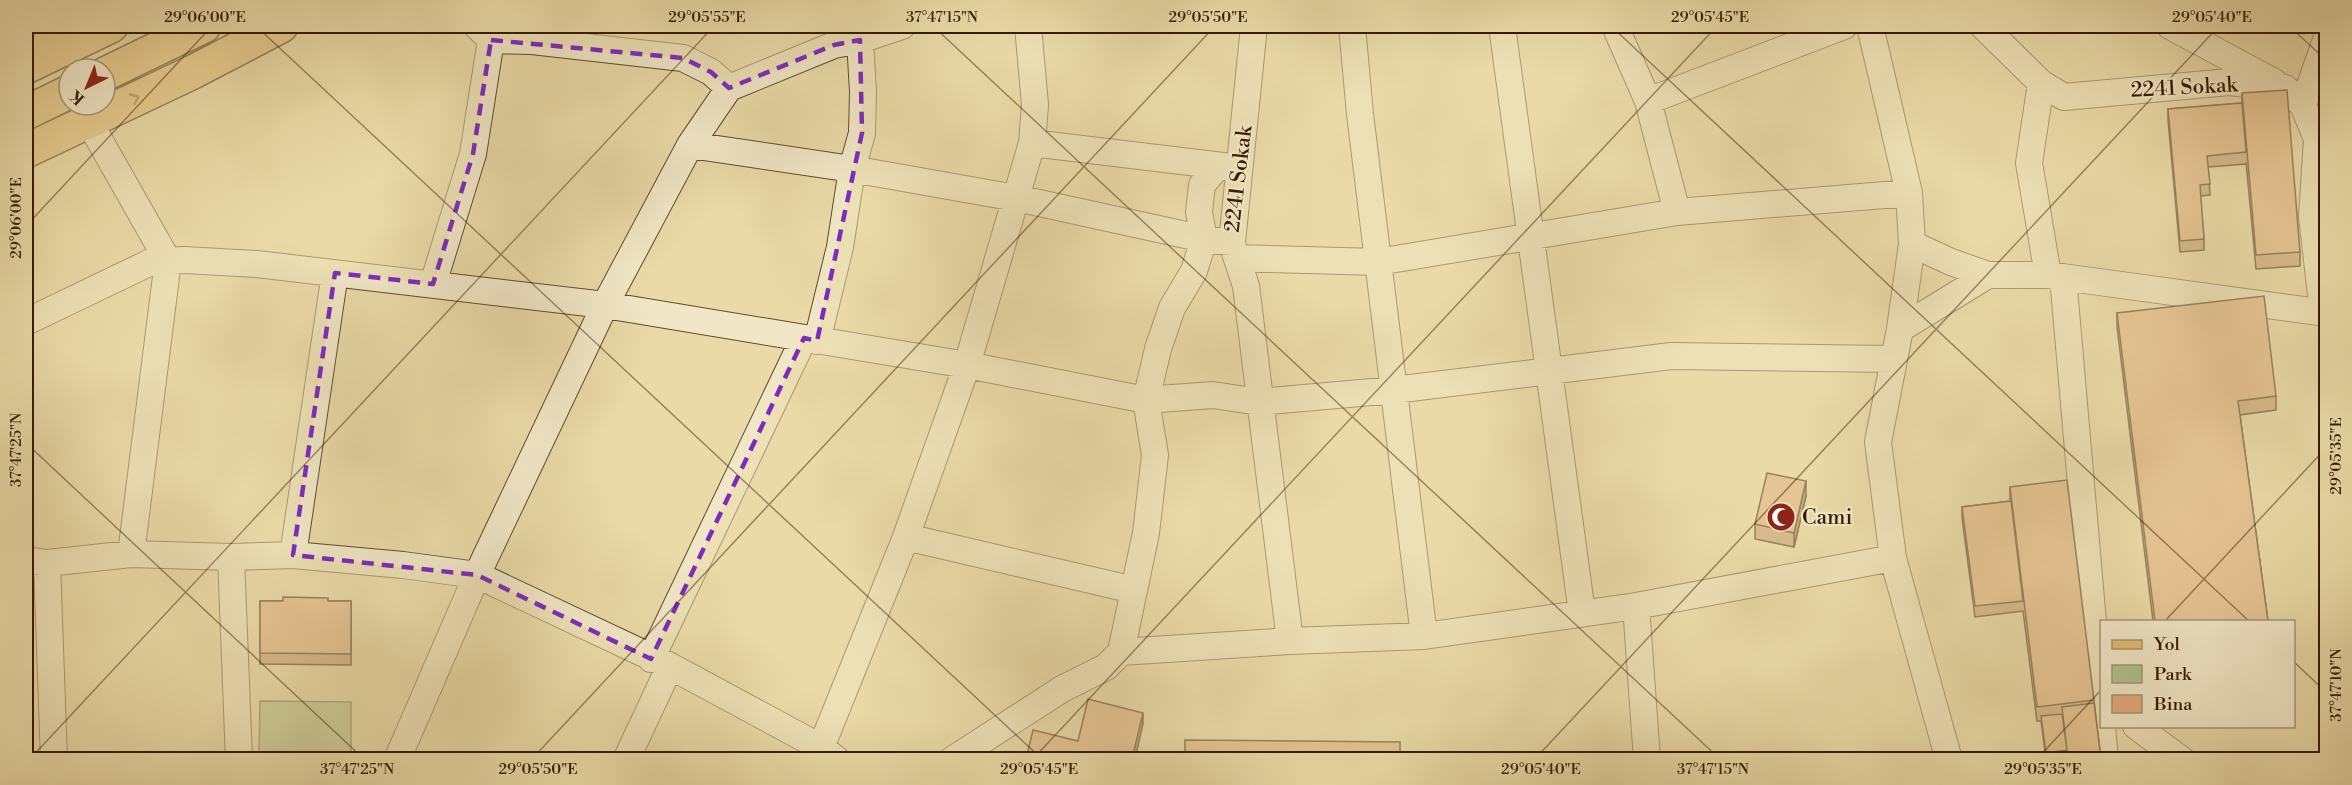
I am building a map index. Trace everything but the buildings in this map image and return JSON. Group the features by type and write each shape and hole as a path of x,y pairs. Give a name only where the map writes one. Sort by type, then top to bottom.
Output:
{"main road":[{"path":"26,36 48,26"},
{"path":"26,67 111,26"},
{"path":"117,68 204,26"},
{"path":"26,151 193,72 281,26"},
{"path":"26,113 57,98"}],"street":[{"path":"397,759 477,575 605,305 690,145 729,88 845,37 902,26"},
{"path":"54,759 36,561 131,554 231,557 293,555 403,565 477,575 661,663 825,756 967,365 1032,143 1035,105 1028,26"},
{"name":"2241 Sokak","path":"1146,400 1158,349 1172,308 1194,271 1204,239 1234,250 1229,167 1254,26"},
{"path":"1352,26 1378,262 1424,636"},
{"path":"1502,26 1582,613"},
{"path":"1615,26 1648,101 1677,212"},
{"path":"1648,101 1844,26"},
{"path":"1870,26 1910,193 1912,244 1900,329 1878,442 1893,558 1949,759"},
{"name":"2241 Sokak","path":"1983,26 2041,83 2064,97 2229,82 2294,97"},
{"path":"1912,244 1951,262 1988,275 2056,276 2325,313 2312,216 2317,139 2294,97 2170,26"},
{"path":"433,284 473,154 484,33 532,41 683,58 711,72 729,88"},
{"path":"626,759 661,663 810,340 840,247 852,169 862,133 863,92 845,37"},
{"path":"2294,97 2326,40"},
{"path":"2041,83 2029,163 2056,276 2100,701"},
{"path":"88,120 168,261 131,554"},
{"path":"1032,143 1229,167"},
{"path":"690,145 852,169 1016,198 1204,239 1199,212 1202,185 1229,167"},
{"path":"1290,640 1246,286 1234,250 1378,262 1677,212 1910,193"},
{"path":"26,322 151,262 168,261 257,264 605,305 967,365 1146,400 1212,395 1259,402 1394,390 1671,356 1894,359"},
{"path":"293,555 335,273"},
{"path":"1900,329 1988,275"},
{"path":"952,759 1062,689 1106,667 1121,652 1146,532 1155,455 1146,400"},
{"path":"906,537 1134,590"},
{"path":"231,557 239,759"},
{"path":"1121,652 1290,640 1424,636 1636,606 1893,558"},
{"path":"1636,606 1647,759"},
{"path":"2102,728 2104,759"},
{"path":"2139,728 2182,759"}],"highlighted area":[{"path":"491,40 683,58 711,72 729,88 834,45 860,40 862,133 817,341 804,338 651,659 477,575 293,555 335,273 433,284 473,154"}],"green space":[{"path":"260,701 351,702 351,753 304,752 304,759 259,759"}],"place":[{"name":"Cami","path":"1781,517"}]}
